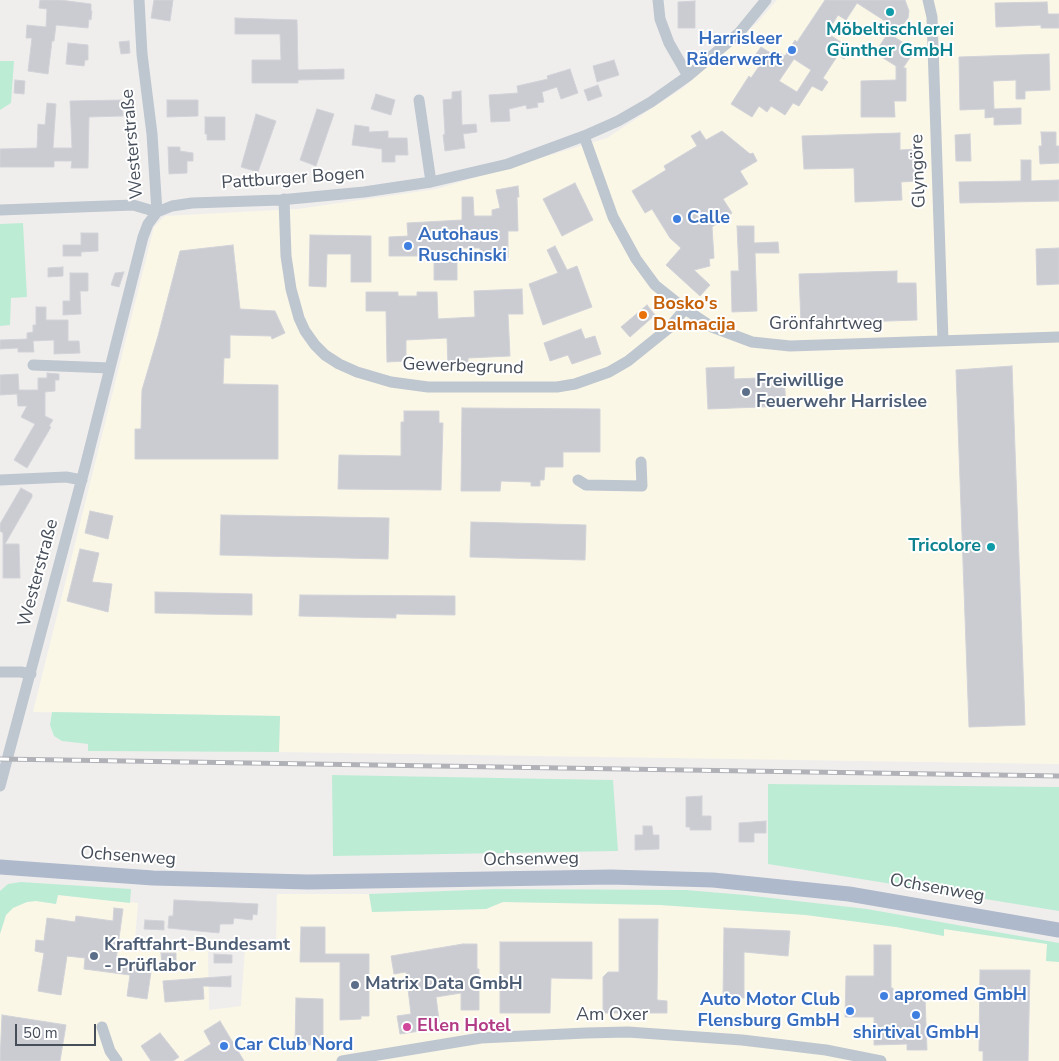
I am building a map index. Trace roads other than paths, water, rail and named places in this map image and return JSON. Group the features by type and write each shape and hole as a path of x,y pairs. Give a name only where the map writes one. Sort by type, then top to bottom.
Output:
{"main road":[{"name":"Ochsenweg","path":"0,866 153,878 308,882 611,877 713,880 849,894 1059,930"}],"street":[{"name":"Westerstraße","path":"0,786 82,480 143,237 148,224 157,212 152,134 142,54 139,0"},
{"path":"658,0 660,19 669,43 688,76"},
{"name":"Pattburger Bogen","path":"157,212 172,206 192,203 284,199 364,192 432,182 508,164 584,136 634,112 688,76 739,33 766,0"},
{"name":"Glyngöre","path":"928,0 932,17 942,341"},
{"path":"419,100 432,182"},
{"name":"Grönfahrtweg","path":"584,136 613,217 636,259 656,285 685,309 712,327 752,342 790,346 1059,337"},
{"name":"Gewerbegrund","path":"284,199 286,256 291,290 305,331 325,355 339,364 391,382 436,387 557,387 575,384 609,372 628,361 669,328 685,309"},
{"path":"0,210 133,205 157,212"},
{"path":"33,365 110,368"},
{"path":"578,480 586,485 642,486 642,462"},
{"path":"0,480 66,477 82,480"},
{"path":"0,672 31,674"},
{"path":"102,1027 110,1050 117,1061"},
{"name":"Am Oxer","path":"342,1061 481,1038 628,1032 742,1040 826,1050 881,1061"}],"railway":[{"path":"0,759 1059,776"}],"place":[{"name":"Möbeltischlerei Günther GmbH","path":"890,12"},
{"name":"Harrisleer Räderwerft","path":"792,50"},
{"name":"Calle","path":"677,219"},
{"name":"Autohaus Ruschinski","path":"408,246"},
{"name":"Bosko's Dalmacija","path":"643,315"},
{"name":"Freiwillige Feuerwehr Harrislee","path":"746,392"},
{"name":"Tricolore","path":"991,547"},
{"name":"Kraftfahrt-Bundesamt - Prüflabor","path":"94,956"},
{"name":"Matrix Data GmbH","path":"355,985"},
{"name":"apromed GmbH","path":"884,996"},
{"name":"Auto Motor Club Flensburg GmbH","path":"850,1011"},
{"name":"shirtival GmbH","path":"916,1015"},
{"name":"Ellen Hotel","path":"407,1027"},
{"name":"Car Club Nord","path":"224,1046"}]}
